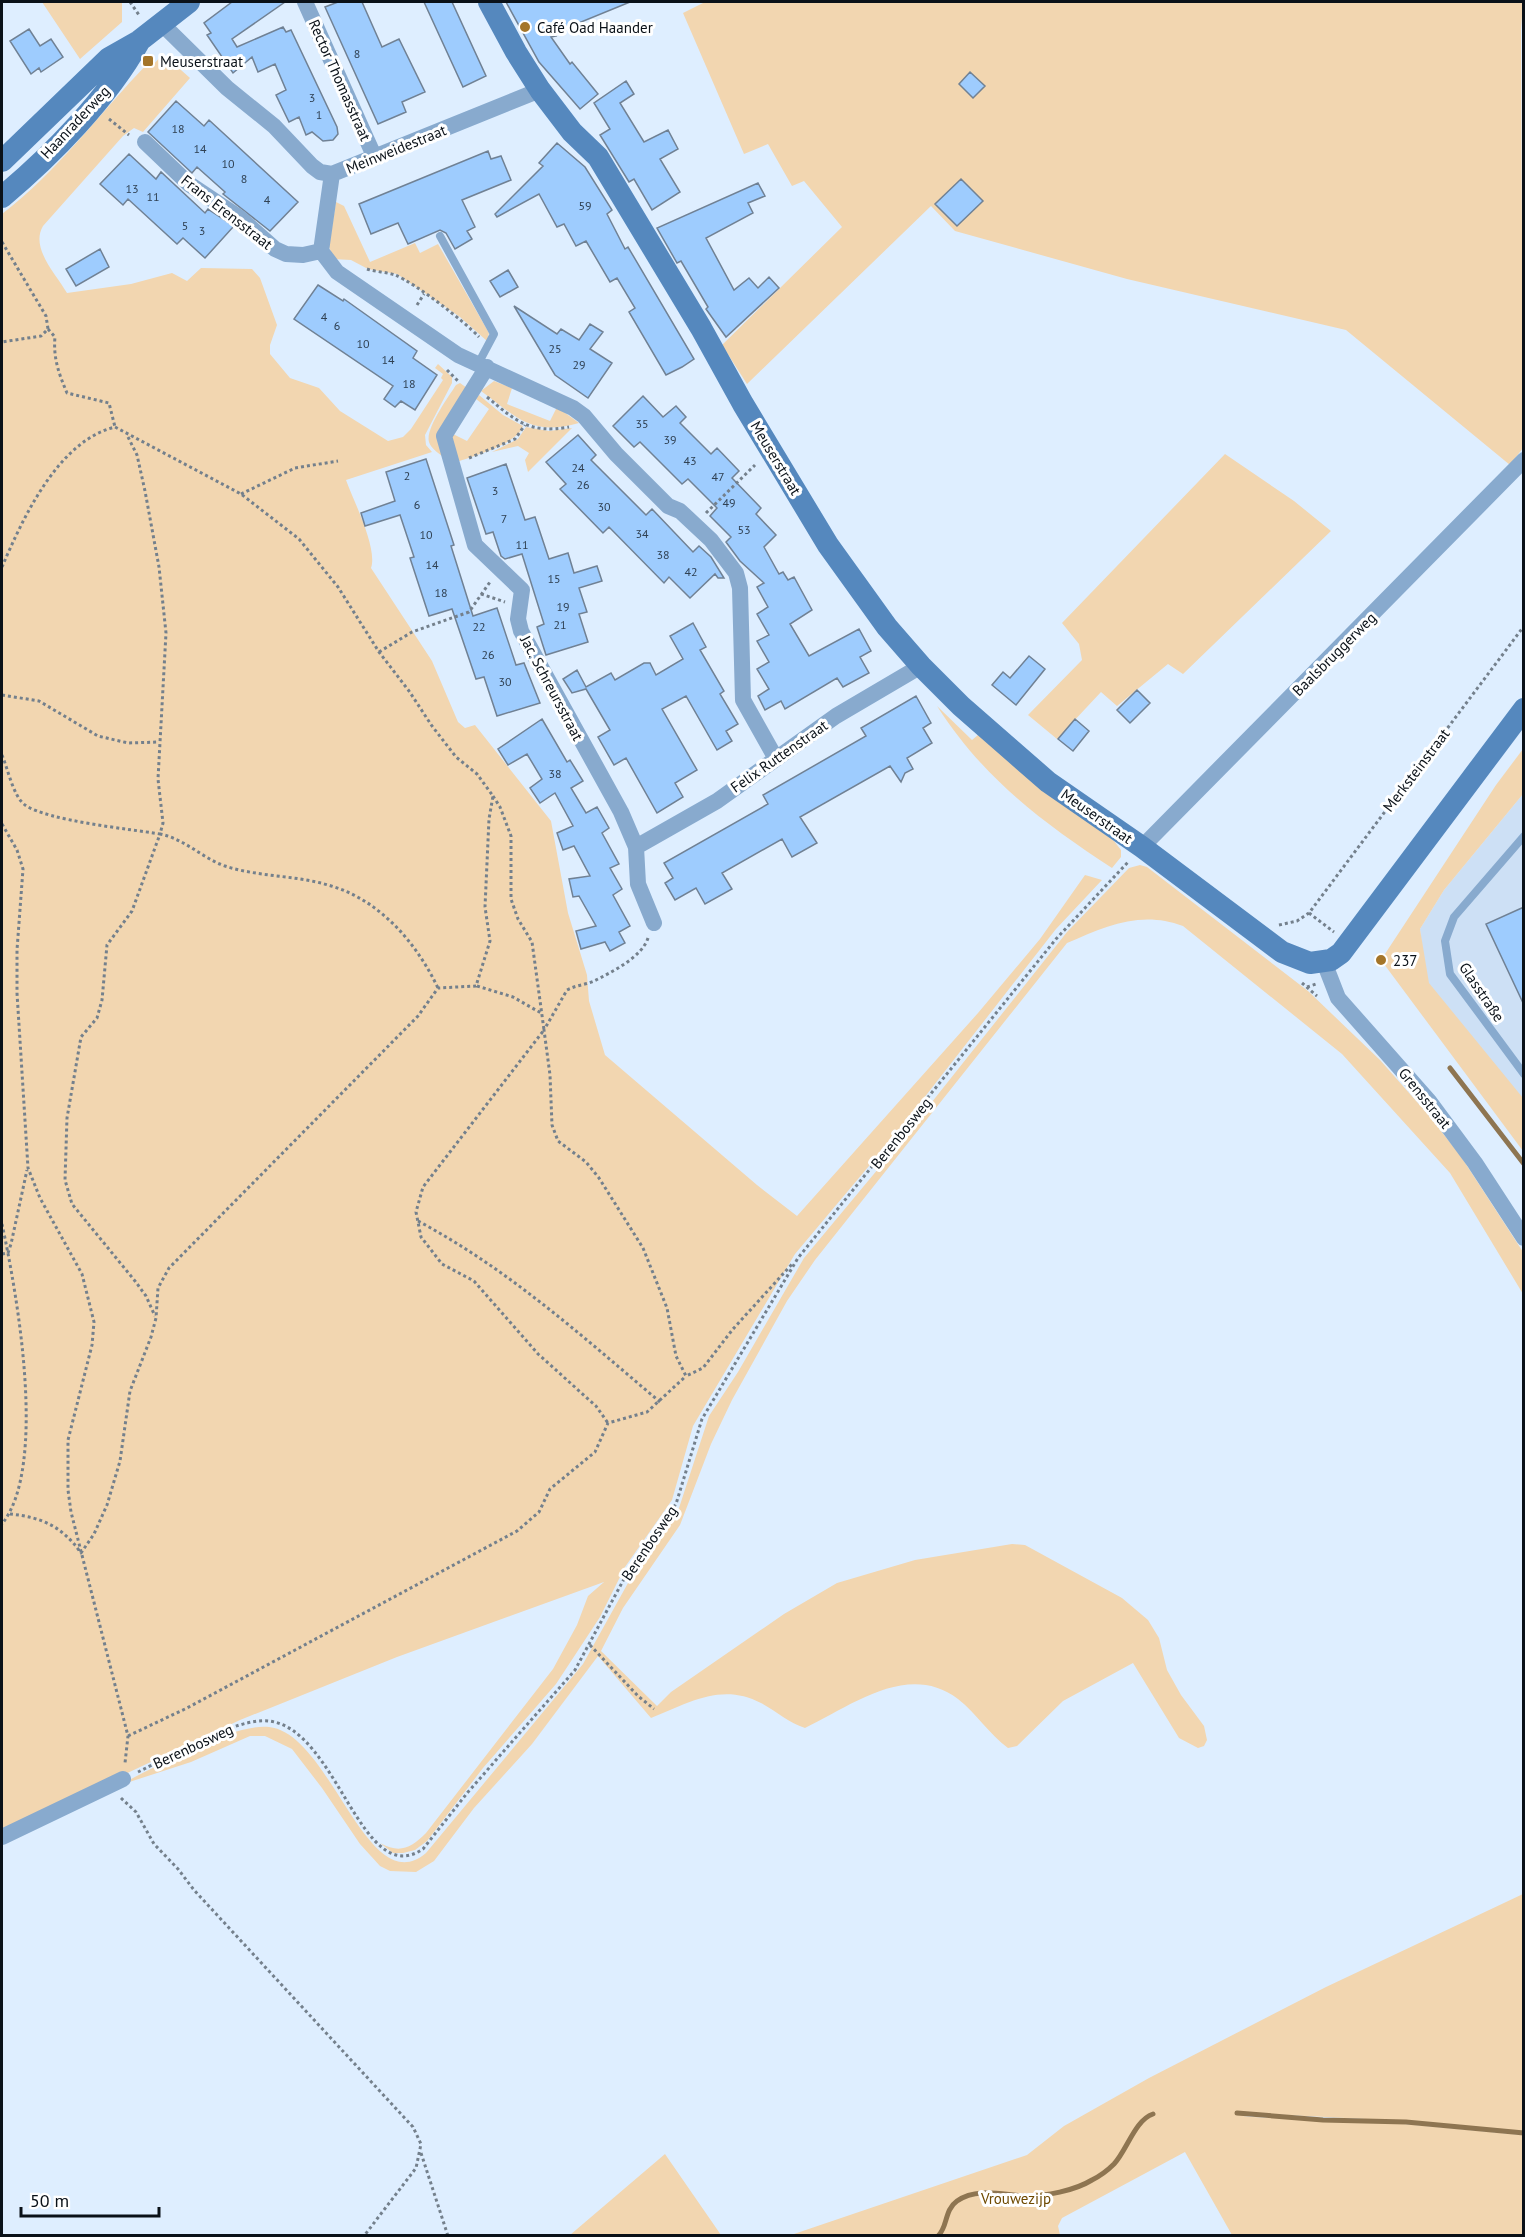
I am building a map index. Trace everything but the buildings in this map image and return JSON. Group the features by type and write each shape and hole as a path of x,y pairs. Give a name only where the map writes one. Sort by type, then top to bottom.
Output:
{"street":[{"name":"Haanraderweg","path":"2,161 110,58 140,40 160,22 189,2"},
{"name":"Rector Thomasstraat","path":"305,2 375,158"},
{"name":"Meuserstraat","path":"489,2 540,90 572,132 598,157 701,328 770,450 856,585 921,666 961,706 1040,776 1142,847"},
{"name":"Meinweidestraat","path":"160,22 227,88 274,126 320,172 332,174 375,158 540,90"},
{"name":"Haanraderweg","path":"2,196 70,130 98,99 124,69 140,40"},
{"name":"Frans Erensstraat","path":"145,142 189,184 240,218 275,249 286,254 303,255 321,251"},
{"path":"332,174 321,251 337,272 458,355 573,408 588,420 616,454 668,506 680,511 711,540 739,580 743,700 776,757"},
{"name":"Jac. Schreursstraat","path":"483,365 472,390 444,436 449,462 475,544 522,590 521,631 621,812 636,847 638,884 654,922"},
{"name":"Baalsbruggerweg","path":"1142,847 1524,460"},
{"name":"Felix Ruttenstraat","path":"636,847 717,801 836,716 921,666"},
{"path":"1142,847 1289,956 1303,962 1324,962 1336,957 1349,944 1524,709"},
{"name":"Grensstraat","path":"1324,962 1338,998 1436,1110 1475,1162 1524,1239"},
{"path":"2,1837 118,1781"}],"lane":[{"path":"440,236 494,334 483,365"},
{"name":"Glasstraße","path":"1524,836 1454,917 1448,929 1445,951 1450,974 1524,1074"}],"path":[{"path":"108,119 121,127"},
{"path":"2,242 45,316 48,329 55,337 54,351 57,370 67,393 109,403 115,427 241,494 299,539 338,587 379,652 409,690 432,726 456,757 477,774 500,807 511,837 511,898 518,919 532,942 550,1075 552,1125 558,1141 586,1162 600,1178 643,1248 667,1308 676,1356 686,1376"},
{"path":"358,265 368,270 393,274 407,281 462,321 488,347"},
{"path":"2,342 41,336 48,329"},
{"path":"439,342 439,361 456,380 488,398 508,416 525,425 543,430 580,425 588,420"},
{"path":"449,462 455,464 506,444 518,436 525,425"},
{"path":"2,567 24,517 45,484 87,439 115,427"},
{"path":"128,435 137,455 143,482 163,597 166,633 158,779 163,823 132,910 107,945 102,1000 97,1018 81,1037 66,1118 64,1180 72,1204 135,1281 146,1296 156,1318"},
{"path":"694,525 770,450"},
{"path":"241,494 295,468 338,461"},
{"path":"379,652 412,632 469,612 491,581 504,573"},
{"path":"481,594 520,608"},
{"name":"Merksteinstraat","path":"1309,913 1524,626"},
{"path":"2,695 39,701 98,736 128,743 159,742"},
{"path":"2,755 18,796 25,805 66,818 175,837 223,866 327,884 360,899 377,909 416,949 438,988"},
{"path":"476,986 490,941 485,907 489,819 493,796"},
{"path":"2,824 17,850 23,869 17,950 17,993 28,1168 8,1253"},
{"name":"Berenbosweg","path":"118,1781 235,1726 259,1721 277,1723 296,1733 310,1745 333,1776 372,1839 393,1857 408,1857 423,1850 468,1792 575,1670 631,1566 675,1504 702,1419 798,1258 1056,939 1142,847"},
{"path":"608,1423 596,1406 538,1354 474,1281 442,1264 421,1237 416,1212 423,1186 544,1030 567,990 594,981 641,951 654,922"},
{"path":"438,988 476,986 513,997 541,1013"},
{"path":"81,1552 94,1534 120,1461 130,1391 156,1318 158,1288 169,1268 418,1016 438,988"},
{"path":"28,1168 40,1198 82,1274 93,1310 92,1346 68,1440 68,1490 81,1552 128,1736 118,1781 122,1800 136,1812 154,1844 413,2127 421,2144 416,2168 364,2235"},
{"path":"418,1221 461,1244 525,1288 660,1402"},
{"path":"2,1224 8,1253 26,1415 24,1472 10,1514 2,1524"},
{"path":"2,1254 8,1253"},
{"path":"128,1736 187,1708 517,1531 539,1512 550,1489 595,1452 608,1423 646,1412 660,1402 686,1376 703,1368 734,1329 798,1258"},
{"path":"10,1514 45,1520 63,1531 81,1552"},
{"path":"590,1645 638,1696 654,1709"},
{"path":"421,2152 448,2235"}],"shaded area":[{"path":"1523,794 1523,1111 1428,993 1420,929 1444,890"}],"green space":[{"path":"42,2 122,2 122,22 80,59"},
{"path":"705,2 1523,2 1521,30 1523,448 1510,465 1346,330 1127,279 955,231 931,206 747,384 722,345 842,227 804,181 792,186 768,144 744,154 683,13"},
{"path":"163,54 190,78 143,132 134,128 123,136 43,226 40,234 42,252 67,293 131,284 172,273 187,281 201,268 252,269 260,278 277,325 270,345 270,354 290,378 319,388 340,411 388,441 403,437 411,429 443,380 441,378 443,374 435,368 438,364 452,377 452,383 425,435 426,445 432,452 346,480 368,537 372,559 371,568 432,661 458,722 465,728 475,725 551,821 568,913 587,975 589,1001 605,1055 757,1185 797,1216 978,1013 1040,939 1085,875 1102,880 1056,929 895,1135 795,1254 693,1426 672,1500 625,1567 600,1617 556,1684 483,1768 427,1841 415,1850 403,1853 393,1853 380,1843 399,1849 405,1848 426,1833 553,1669 577,1625 588,1596 604,1582 397,1657 240,1720 2,1832 2,214 60,161 148,63 152,66"},
{"path":"336,202 344,206 370,262 415,243 420,253 438,244 489,333 487,341 460,317 397,274 368,269 351,260 333,259 329,246"},
{"path":"494,381 512,388 507,404 550,421 557,407 579,423 548,428 526,422 481,391"},
{"path":"460,383 467,388 442,456 431,446 429,436 438,413 456,385"},
{"path":"479,395 503,415 523,426 513,438 504,444 454,463 449,438 453,434 467,441 489,409 476,399"},
{"path":"526,427 549,431 572,428 528,472 525,460 529,453 518,446 492,452 518,439"},
{"path":"1225,454 1294,501 1331,531 1183,674 1168,664 1117,706 1101,692 1057,739 1028,715 1082,660 1079,644 1062,623"},
{"path":"937,706 972,740 978,735 1045,791 1114,841 1121,850 1121,857 1112,868 1038,816 994,777 955,732"},
{"path":"1523,749 1523,794 1444,890 1420,929 1429,983 1523,1098 1523,1151 1381,960 1496,785"},
{"path":"1140,865 1147,867 1308,991 1380,1060 1460,1155 1523,1252 1523,1294 1450,1173 1342,1054 1183,926 1168,921 1138,920 1096,931 1067,943 815,1260 787,1301 732,1400 711,1444 680,1525 623,1608 601,1651 657,1706 671,1692 784,1614 837,1583 915,1560 1012,1544 1025,1545 1122,1598 1148,1620 1159,1638 1167,1670 1181,1695 1204,1726 1207,1740 1204,1746 1198,1748 1179,1738 1133,1663 1063,1701 1017,1746 1008,1748 958,1699 939,1688 919,1684 880,1691 805,1728 761,1703 733,1694 705,1697 651,1718 598,1656 532,1744 474,1808 434,1861 416,1872 390,1871 380,1866 360,1844 292,1749 265,1736 250,1736 191,1762 117,1786 214,1739 253,1728 269,1727 291,1736 311,1756 367,1837 385,1855 405,1862 426,1853 583,1664 633,1574 679,1508 709,1416 738,1372 804,1258 893,1151 1067,932 1129,868"},
{"path":"1523,1894 1523,2132 1406,2121 1242,2113 1243,2116 1253,2117 1404,2124 1523,2135 1523,2235 1232,2235 1185,2152 1062,2218 1058,2226 1060,2235 791,2235 1027,2155 1064,2126 1149,2078 1326,1987"},
{"path":"665,2154 721,2235 570,2235"}],"waterway":[{"path":"1450,1068 1524,1164"},
{"name":"Vrouwezijp","path":"1237,2113 1323,2120 1406,2122 1524,2133"},
{"name":"Vrouwezijp","path":"938,2236 953,2205 973,2194 1042,2195 1085,2184 1114,2164 1141,2122 1153,2114"}],"place":[{"name":"Café Oad Haander","path":"525,27"},
{"name":"Meuserstraat","path":"148,61"},
{"name":"237","path":"1381,960"}]}
